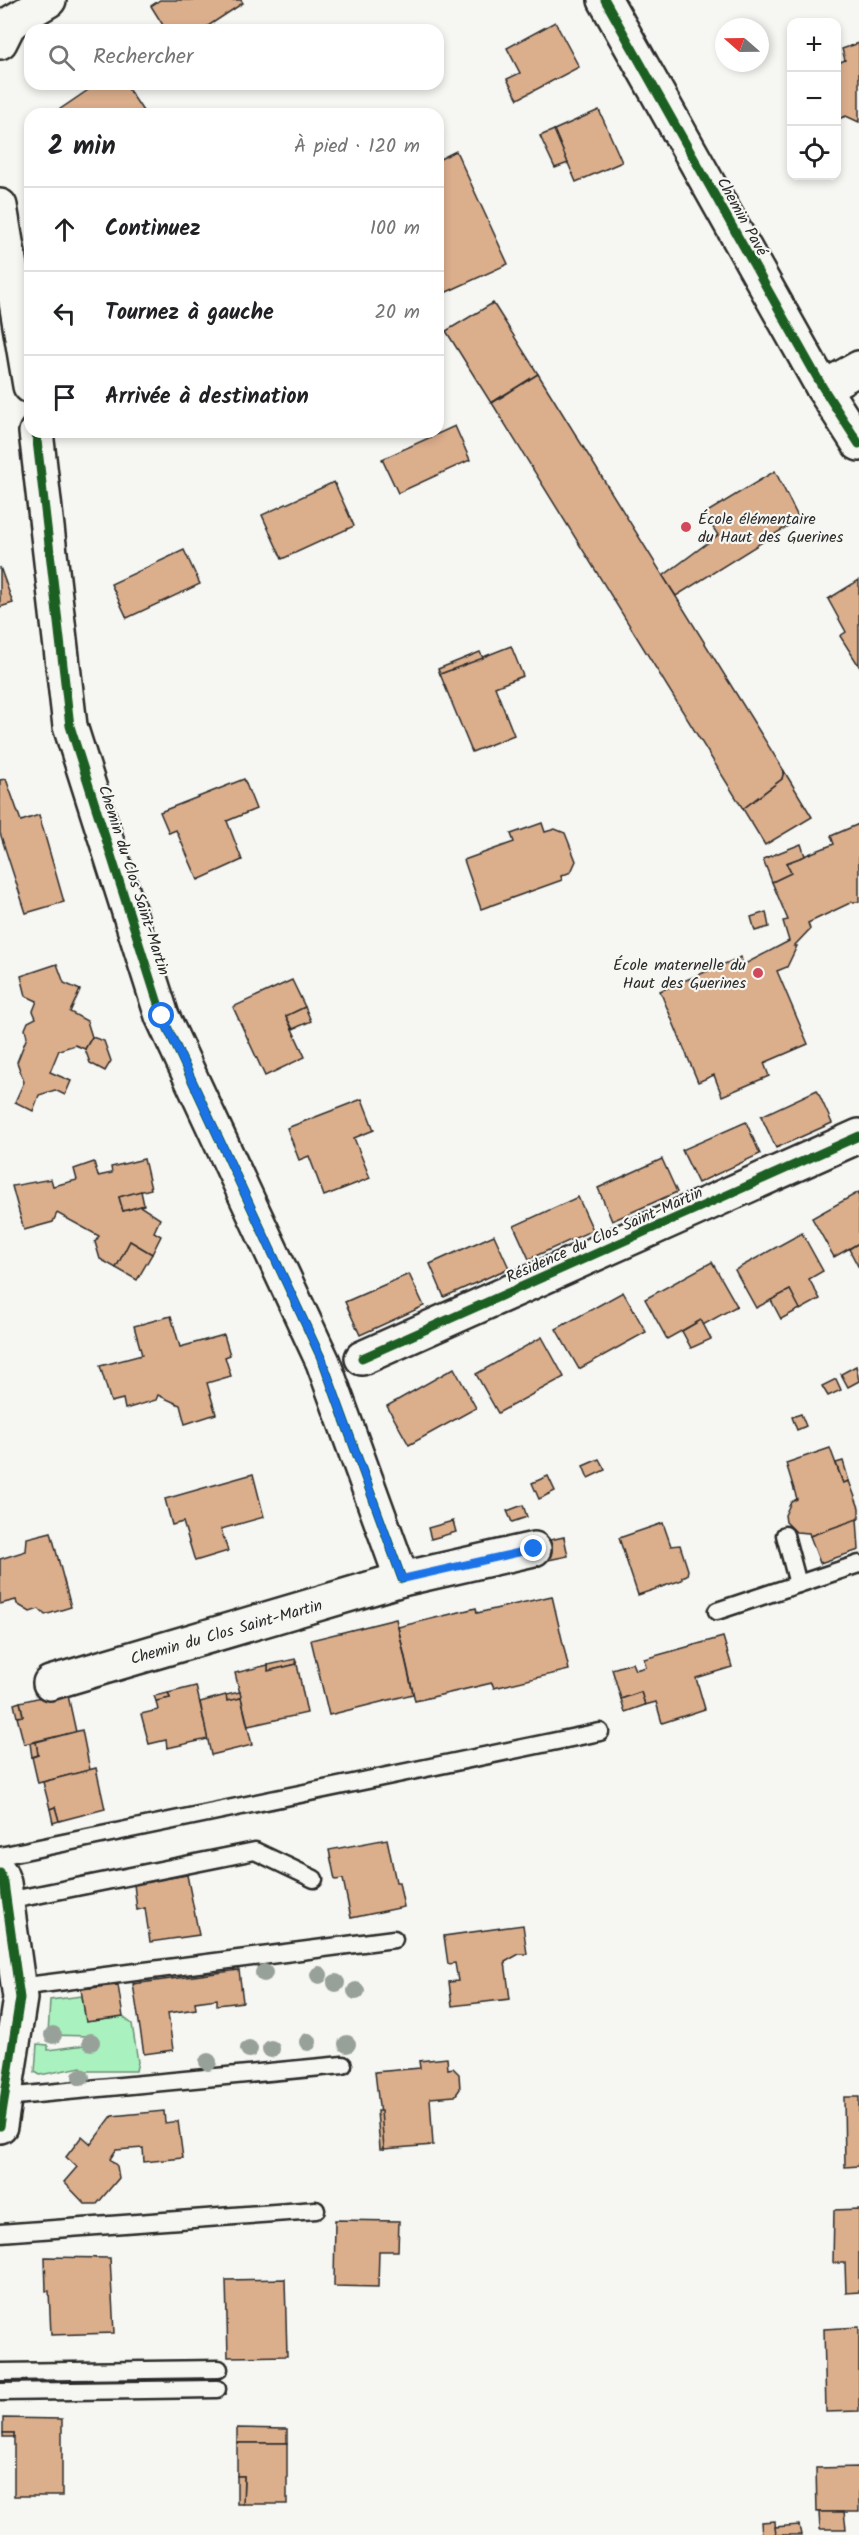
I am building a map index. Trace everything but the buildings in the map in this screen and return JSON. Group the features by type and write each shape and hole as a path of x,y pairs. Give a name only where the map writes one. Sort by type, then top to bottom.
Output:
{"street":[{"path":"0,42 9,24 49,0"},
{"name":"Chemin Pavé","path":"605,0 823,388 859,444"},
{"path":"0,206 24,350"},
{"path":"823,388 859,368"},
{"name":"Chemin du Clos Saint-Martin","path":"37,438 70,726 162,1016 323,1362 402,1579"},
{"name":"Résidence du Clos Saint-Martin","path":"362,1358 859,1137"},
{"name":"Chemin du Clos Saint-Martin","path":"50,1683 402,1579 534,1549"},
{"path":"2,2112 21,1998 3,1887"}],"lane":[{"path":"785,1535 798,1584"},
{"path":"717,1611 859,1564"},
{"path":"0,1856 600,1732"},
{"path":"3,1887 255,1851 314,1879"},
{"path":"19,1986 394,1939"},
{"path":"2,2112 343,2065"},
{"path":"0,2233 316,2210"},
{"path":"0,2372 219,2368"},
{"path":"0,2392 217,2390"}],"green space":[{"path":"82,1996 86,2022 123,2017 132,2024 138,2062 136,2071 82,2071 81,2067 40,2075 35,2072 37,2044 48,2045 48,2050 92,2044 91,2036 48,2035 50,2000"}],"cycle path":[{"path":"605,0 823,388 859,444"},
{"path":"37,438 70,726 162,1016 323,1362 402,1579"},
{"path":"362,1358 859,1136"},
{"path":"0,1873 4,1883 20,1998 0,2126"}],"place":[{"name":"École élémentaire du Haut des Guerines","path":"686,527"},
{"name":"École maternelle du Haut des Guerines","path":"758,973"}],"route":[{"path":"162,1016 323,1362 402,1579 534,1549"}]}
